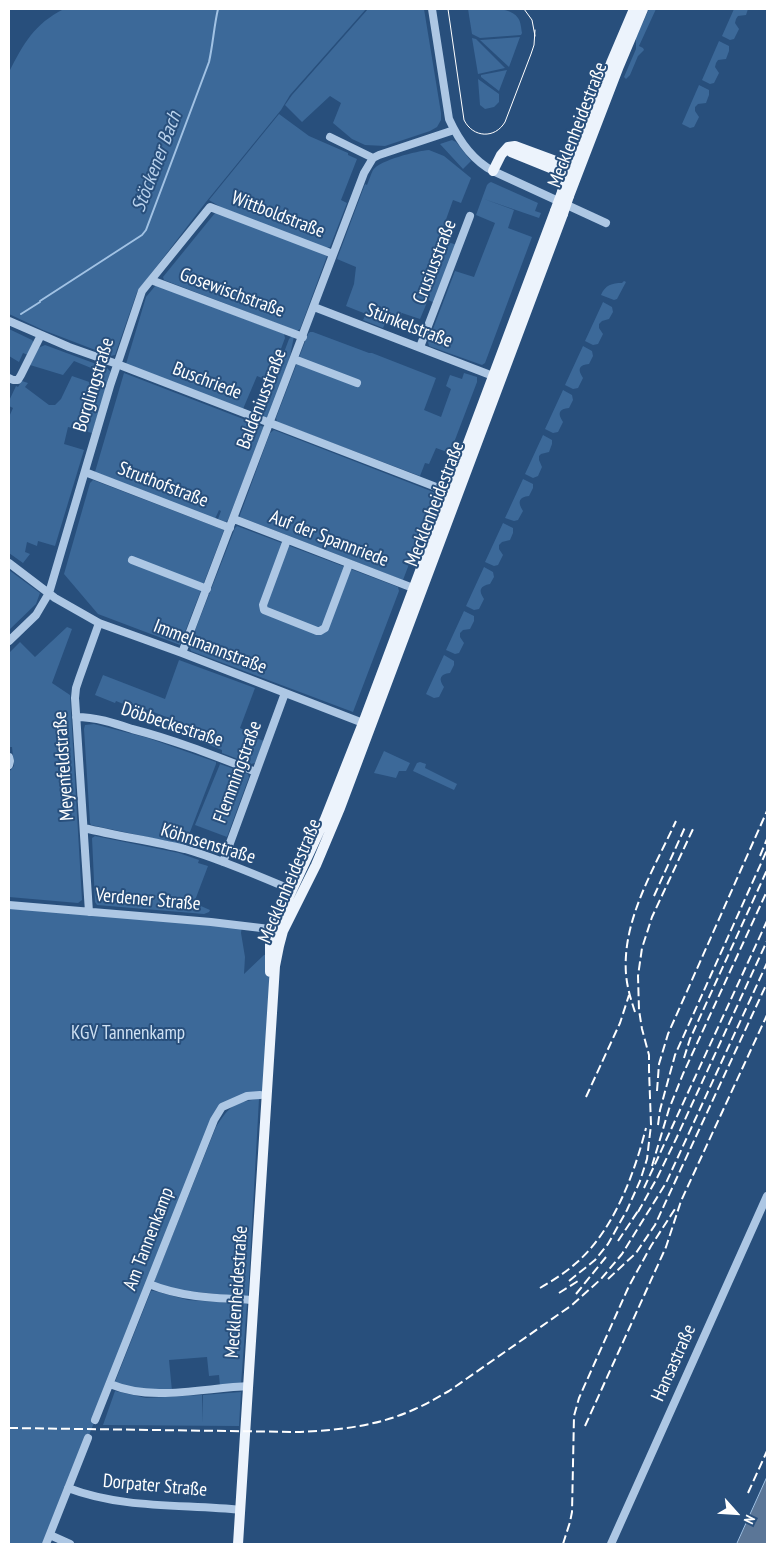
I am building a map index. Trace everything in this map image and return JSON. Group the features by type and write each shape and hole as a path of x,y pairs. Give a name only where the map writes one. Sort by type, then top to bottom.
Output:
{"main road":[{"name":"Mecklenheidestraße","path":"238,1544 272,1013 269,954 292,890 368,721 559,212 571,171 611,62 634,9"},
{"name":"Mecklenheidestraße","path":"571,171 643,9"},
{"path":"493,171 501,155 508,147 511,152 558,171 571,171"},
{"name":"Mecklenheidestraße","path":"279,930 323,850 340,808 413,588 493,376 559,212"},
{"path":"336,792 340,808"}],"street":[{"path":"432,9 449,119 467,150 477,161 493,171 606,223"},
{"path":"330,137 373,158 454,130"},
{"name":"Baldeniusstraße","path":"182,653 364,173 373,158"},
{"name":"Wittboldstraße","path":"210,206 334,254"},
{"name":"Borglingstraße","path":"9,641 36,615 49,593 117,364 142,291 210,206"},
{"name":"Crusiusstraße","path":"420,347 470,216"},
{"name":"Gosewischstraße","path":"150,280 303,337"},
{"name":"Stünkelstraße","path":"314,307 493,376"},
{"name":"Buschriede","path":"9,321 69,347 449,492"},
{"path":"9,378 18,380 41,335"},
{"path":"294,359 357,384"},
{"name":"Struthofstraße","path":"85,472 230,528"},
{"name":"Auf der Spannriede","path":"234,520 413,588"},
{"path":"287,540 263,606 264,610 317,631 325,628 349,564"},
{"path":"132,560 207,589"},
{"name":"Immelmannstraße","path":"9,563 55,598 99,623 285,693 368,721"},
{"name":"Meyenfeldstraße","path":"89,912 76,717 76,688 99,623"},
{"name":"Flemmingstraße","path":"222,862 285,693"},
{"name":"Döbbeckestraße","path":"76,717 89,717 150,733 256,772"},
{"path":"9,757 9,765"},
{"name":"Köhnsenstraße","path":"84,828 185,849 292,890"},
{"name":"Verdener Straße","path":"9,905 279,930"},
{"name":"Am Tannenkamp","path":"95,1420 214,1120 222,1107 247,1096 260,1095"},
{"name":"Hansastraße","path":"611,1544 767,1196"},
{"path":"149,1284 172,1293 254,1300"},
{"path":"110,1384 130,1391 152,1393 249,1386"},
{"path":"46,1544 88,1438"},
{"name":"Dorpater Straße","path":"68,1488 117,1502 241,1510"},
{"path":"50,1535 70,1544"}],"green space":[{"path":"64,9 366,9 290,95 281,110 206,202 137,292 115,355 111,356 43,330 9,314 9,72 37,28"},
{"path":"368,9 424,9 441,113 441,120 437,127 385,146 365,145 352,139 333,123 341,103 330,96 302,122 285,105"},
{"path":"468,9 502,9 509,11 519,20 522,33 521,35 480,38 472,34"},
{"path":"649,9 656,9 639,46 644,50 638,56 630,75 626,79 624,77 636,49 636,38"},
{"path":"734,9 748,9 746,15 738,16 736,19 735,23 739,29 734,39 730,40 722,36"},
{"path":"520,37 509,67 480,40 481,40"},
{"path":"472,38 476,39 505,68 478,74"},
{"path":"719,41 729,46 729,51 726,59 718,60 716,63 715,67 719,73 714,83 710,84 702,80"},
{"path":"507,70 499,91 481,77 481,75"},
{"path":"478,79 499,94 499,102 494,107 485,109 480,105"},
{"path":"699,85 709,90 709,95 706,103 698,104 695,107 699,117 694,127 690,128 682,124"},
{"path":"279,114 309,136 348,153 348,155 357,159 341,200 347,203 330,247 326,248 222,208 209,200"},
{"path":"452,140 456,142 471,161 463,169 440,144"},
{"path":"429,150 444,156 471,178 461,203 453,200 439,239 457,245 435,303 428,300 420,319 402,313 397,325 386,321 383,328 363,320 366,314 346,306 354,284 356,267 337,259 365,184 367,185 373,170 377,166 391,160"},
{"path":"491,182 538,203 535,211 541,213 539,218 484,199 514,210 508,228 532,237 485,363 482,365 429,346 428,342 455,271 474,277 495,223 476,215 487,185"},
{"path":"215,213 327,256 300,329 297,331 164,280 163,277"},
{"path":"626,282 617,299 614,300 601,295 609,285"},
{"path":"156,285 284,334 285,338 269,381 257,376 243,409 126,364 146,297"},
{"path":"603,302 612,307 613,312 609,319 599,324 603,334 598,344 593,345 585,341"},
{"path":"9,329 32,340 34,343 28,355 23,353 19,362 9,356"},
{"path":"310,332 372,353 436,378 424,410 441,417 451,389 446,386 450,375 462,379 464,373 477,377 477,382 450,453 436,448 429,464 425,463 420,476 277,422 276,418"},
{"path":"294,336 289,361 268,418 262,416 261,414 289,339"},
{"path":"45,345 107,368 110,371 110,375 92,433 68,427 64,444 84,450 55,546 38,541 37,546 27,542 25,552 30,554 23,563 9,553 9,417 13,408 9,406 9,401 16,386 18,387 22,381 28,383 25,387 49,405 55,405 61,399 72,376 98,385 101,372 74,361 63,375 30,365 38,348"},
{"path":"583,346 592,351 593,356 589,364 581,366 580,372 583,378 578,388 573,389 565,385"},
{"path":"124,373 264,427 226,522 218,519 221,511 219,510 215,519 95,472"},
{"path":"563,390 572,395 573,400 569,408 561,410 560,416 563,422 558,432 553,433 545,429"},
{"path":"274,430 436,493 403,580 240,517 270,433"},
{"path":"543,435 552,440 552,444 549,452 539,456 542,467 538,476 533,478 525,474"},
{"path":"523,479 533,484 533,488 529,496 520,501 523,511 518,520 514,521 505,518"},
{"path":"93,480 224,530 180,645 98,614 64,574 90,483"},
{"path":"503,523 513,528 513,533 510,540 499,545 503,555 498,565 494,566 485,562"},
{"path":"237,526 398,587 399,591 353,712 191,651 189,646"},
{"path":"484,567 493,572 494,577 490,584 481,589 484,599 479,609 474,610 466,606"},
{"path":"9,570 40,593 36,604 9,630"},
{"path":"464,611 474,616 474,621 470,629 463,630 460,633 464,643 459,653 455,654 446,650"},
{"path":"67,627 72,629 52,683 70,695 82,900 78,903 9,897 9,772 14,766 12,747 9,747 9,653 20,642 35,657"},
{"path":"444,655 454,661 454,665 450,673 444,674 441,677 444,687 439,697 434,698 426,694"},
{"path":"179,660 255,688 240,728 246,731 245,734 264,741 255,763 251,764 222,753 222,750 186,736 184,734 187,725 143,708 141,711 95,695 103,675 165,699"},
{"path":"94,724 148,738 216,762 185,845 91,825 84,729 85,725"},
{"path":"384,751 410,763 406,771 399,771 396,778 374,773"},
{"path":"417,763 426,764 425,768 457,784 454,790 413,771"},
{"path":"220,764 248,774 249,777 227,837 195,825"},
{"path":"95,836 179,853 199,860 198,863 208,866 194,903 210,910 209,912 204,914 97,905 95,902 92,838"},
{"name":"KGV Tannenkamp","path":"9,905 242,926 241,933 245,957 244,974 264,955 269,954 272,1013 267,1095 253,1095 223,1107 46,1544 9,1544"},
{"path":"259,1099 248,1297 176,1290 156,1284 155,1279 216,1127 233,1106"},
{"path":"151,1291 188,1300 247,1304 241,1384 220,1386 219,1375 209,1376 207,1357 169,1360 172,1391 136,1391 115,1382"},
{"path":"115,1391 146,1398 202,1395 203,1423 203,1395 241,1392 239,1426 103,1425"}],"shaded area":[{"path":"767,1477 767,1544 737,1544"}],"waterway":[{"name":"Stöckener Bach","path":"40,301 142,235 146,230 209,62 218,9"},
{"name":"Stöckener Bach","path":"21,314 40,302"}],"tram line":[{"path":"448,9 464,120 468,126 478,133 490,134 501,128 505,122 534,45 535,30"},
{"path":"524,9 532,20 535,36"}],"railway":[{"path":"657,1091 659,1064 668,1034 767,811"},
{"path":"635,1012 628,989 626,974 629,934 641,895 676,821"},
{"path":"654,896 686,825"},
{"path":"569,1281 595,1260 608,1244 627,1210 640,1181 647,1159 651,1125 649,1055 639,1010 638,976 642,948 652,917 693,829"},
{"path":"760,856 767,839"},
{"path":"658,1125 660,1110 675,1055 767,850"},
{"path":"684,1058 690,1039 767,870"},
{"path":"652,1166 669,1109 683,1074 767,891"},
{"path":"644,1188 767,921"},
{"path":"638,1212 676,1139 767,941"},
{"path":"9,1428 300,1432 330,1430 359,1426 401,1415 449,1391 572,1305 601,1279 622,1254 666,1183 767,963"},
{"path":"608,1279 636,1253 655,1225 767,983"},
{"path":"586,1097 620,1023 629,995"},
{"path":"585,1426 666,1247 681,1201 767,1015"},
{"path":"540,1288 575,1264 600,1236 620,1202 635,1165 646,1128"},
{"path":"618,1241 640,1208"},
{"path":"563,1544 572,1512 574,1416 579,1398 629,1286 651,1246 675,1209"},
{"path":"576,1294 606,1257"},
{"path":"559,1293 578,1281"},
{"path":"748,1493 767,1451"}]}
